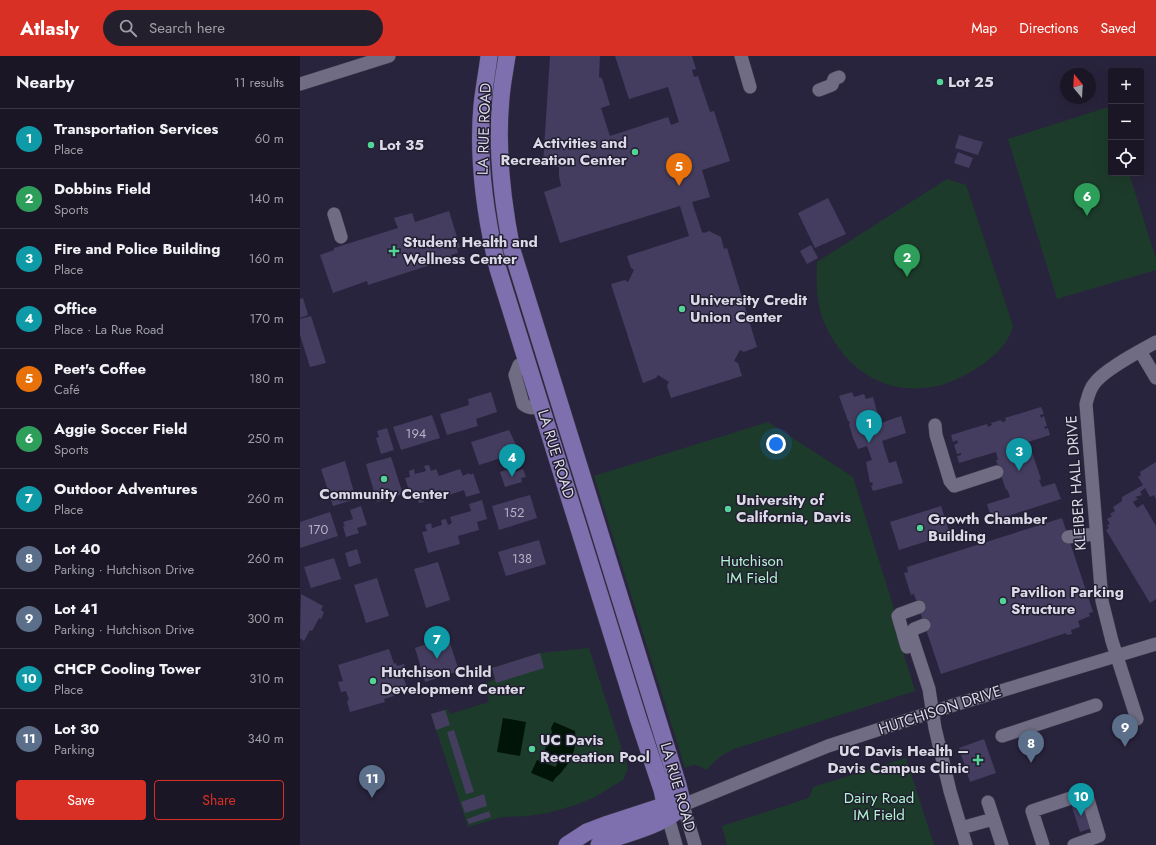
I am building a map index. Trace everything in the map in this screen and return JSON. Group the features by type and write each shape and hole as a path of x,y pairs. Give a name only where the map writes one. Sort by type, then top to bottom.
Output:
{"main road":[{"name":"LA RUE ROAD","path":"489,56 482,105 481,142 482,177 490,239 541,408 638,718 660,783 667,811"},
{"name":"LA RUE ROAD","path":"507,56 501,99 500,160 503,201 512,250 678,785 683,806"},
{"name":"HUTCHISON DRIVE","path":"568,845 587,832 683,806"},
{"name":"HUTCHISON DRIVE","path":"599,845 606,841 654,825 667,811"}],"street":[{"path":"300,84 389,56"},
{"path":"741,56 750,87"},
{"path":"819,90 832,85 834,79 839,77"},
{"path":"334,214 341,237"},
{"name":"KLEIBER HALL DRIVE","path":"1137,719 1108,627 1102,601 1086,411 1088,393 1101,375 1156,342"},
{"path":"1140,351 1156,378"},
{"path":"935,425 936,435 950,481 954,486 997,472"},
{"path":"1068,536 1096,534"},
{"path":"919,607 900,614 898,619 922,691 932,712"},
{"path":"926,630 914,629 911,634 929,689 932,712 950,791 966,845"},
{"name":"HUTCHISON DRIVE","path":"683,806 814,751 932,712 1156,644"},
{"path":"1002,736 1096,705"},
{"path":"1043,845 1032,811 1086,793 1100,836 1074,845"},
{"path":"988,802 1002,845"},
{"name":"LA RUE ROAD","path":"683,806 694,845"},
{"name":"LA RUE ROAD","path":"667,811 676,845"},
{"path":"961,828 993,819"}],"shaded area":[{"name":"University of California, Davis","path":"300,56 1156,56 1156,845 300,845"},
{"path":"503,718 526,722 520,756 497,752"},
{"path":"554,722 575,731 575,747 572,757 553,782 531,773 537,760 556,767 557,763 542,757 552,732 551,728"}],"green space":[{"path":"1108,107 1108,176 1130,176 1156,259 1156,270 1057,299 1008,139"},
{"path":"947,179 966,185 1013,326 1010,335 996,354 968,374 955,380 939,386 918,388 900,387 884,383 868,376 855,366 832,339 819,307 817,262"},
{"name":"Hutchison IM Field","path":"768,422 853,477 894,609 892,616 915,691 734,749 721,756 706,770 696,765 685,768 594,476"},
{"name":"UC Davis Recreation Pool","path":"589,648 628,768 623,780 595,797 576,805 547,813 528,816 502,817 468,827 431,714 448,709 450,714 489,702 484,684 495,679 492,668 540,653"},
{"name":"Dairy Road IM Field","path":"906,758 934,845 727,845 722,826 809,798 813,787"}],"building":[{"path":"550,56 600,56 599,77 602,78 610,105 601,108 610,136 668,117 671,125 679,122 668,87 629,99 615,56 692,56 696,69 692,70 694,77 698,76 710,112 714,111 730,161 702,170 710,197 692,202 702,232 704,233 709,231 721,237 724,249 727,248 757,347 744,352 740,350 734,361 738,363 742,376 671,398 667,386 669,382 658,375 656,378 643,383 611,284 625,280 628,282 634,270 631,268 627,256 689,236 680,206 560,243 544,192 561,186 559,167 543,165"},
{"path":"959,135 983,142 978,155 955,148"},
{"path":"958,152 973,158 969,168 954,163"},
{"path":"828,198 846,234 815,248 798,213"},
{"name":"Student Health and Wellness Center","path":"449,211 460,247 457,248 458,253 451,255 452,258 368,285 367,281 333,293 320,255 334,250 334,248 398,228 394,218 412,213 415,222"},
{"path":"811,245 818,258 807,264 800,251"},
{"path":"303,298 308,315 300,318 300,299"},
{"path":"311,316 326,363 310,367 300,335 300,319"},
{"path":"491,392 497,412 476,419 478,426 447,435 440,414 469,405 468,399"},
{"path":"852,392 854,397 864,394 866,399 873,397 881,423 901,416 906,433 882,441 889,463 896,461 903,483 873,491 871,486 873,485 872,482 870,483 866,462 872,460 867,446 858,449 853,438 850,423 839,396"},
{"path":"1041,407 1044,414 1040,415 1041,418 1044,416 1047,426 1044,427 1045,429 1048,428 1050,435 1028,442 1041,479 1039,480 1042,487 1055,483 1061,499 992,521 987,504 1010,497 1007,489 1006,490 996,460 998,460 996,452 959,463 957,456 961,455 961,453 957,454 954,445 958,443 957,440 953,442 951,435 987,424 988,427 992,425 991,423 1001,420 1002,422 1006,421 1005,418"},
{"path":"432,415 440,438 401,450 393,427"},
{"path":"387,428 394,450 381,454 376,438 379,437 377,431"},
{"path":"509,430 516,445 514,446 517,453 479,465 471,442"},
{"name":"Community Center","path":"391,457 403,494 377,502 366,464"},
{"path":"345,461 356,499 333,506 321,469"},
{"path":"1156,462 1156,499 1154,495 1150,497 1145,488 1140,492 1142,495 1135,497 1138,499 1133,502 1137,508 1143,504 1156,526 1156,599 1150,603 1106,530 1109,528 1107,525 1110,524 1107,519 1112,516 1110,514 1115,511 1113,507 1122,501 1122,497 1143,485 1138,477 1141,475 1140,472"},
{"path":"429,465 431,471 436,469 439,476 460,469 463,476 473,473 480,493 466,497 464,490 443,497 441,490 437,491 439,497 434,498 433,494 422,497 424,502 419,503 417,497 412,499 405,478 410,477 409,471 414,469 415,474 426,471 424,466"},
{"path":"514,467 515,472 523,469 526,477 521,478 522,482 505,487 500,472"},
{"path":"530,495 537,518 499,530 492,506"},
{"path":"482,500 487,519 477,522 479,530 458,536 460,544 428,553 422,532 427,531 425,525 431,523 432,528 442,525 441,520 446,519 448,525 452,523 450,517 471,511 469,504"},
{"path":"361,506 367,525 357,528 359,533 346,537 343,522 353,519 350,510"},
{"name":"Growth Chamber Building","path":"941,506 950,534 899,550 890,522"},
{"path":"330,512 338,536 300,548 300,522"},
{"name":"Pavilion Parking Structure","path":"1062,518 1093,612 1089,613 1090,616 1078,621 1080,627 1071,630 1072,634 1067,635 1066,633 941,674 914,594 911,595 904,573 908,572 907,567"},
{"path":"539,540 546,564 506,576 498,552"},
{"path":"357,549 361,563 349,567 345,553"},
{"path":"334,558 341,579 311,588 304,567"},
{"path":"438,562 450,600 426,608 414,569"},
{"path":"377,578 389,616 366,623 354,585"},
{"path":"301,594 323,606 321,610 324,612 321,619 319,618 312,631 310,630 304,641 300,638"},
{"path":"448,637 459,671 425,682 415,648"},
{"name":"Hutchison Child Development Center","path":"389,649 394,664 396,663 397,666 404,664 407,674 403,676 407,688 393,692 394,696 384,699 385,702 350,712 347,701 349,700 346,691 341,692 338,682 343,681 338,665"},
{"path":"540,653 544,668 496,683 492,668"},
{"path":"445,710 450,725 436,730 431,714"},
{"path":"454,730 474,792 466,794 447,732"},
{"name":"UC Davis Health – Davis Campus Clinic","path":"984,739 996,773 970,782 959,748"},
{"path":"484,794 487,806 465,813 461,802"},
{"path":"1083,800 1092,828 1080,832 1071,804"},
{"path":"489,811 491,817 469,824 467,819"}],"place":[{"name":"Lot 25","path":"940,82"},
{"name":"Lot 35","path":"371,145"},
{"name":"Activities and Recreation Center","path":"635,152"},
{"name":"Peet's Coffee","path":"679,186"},
{"name":"Aggie Soccer Field","path":"1087,216"},
{"name":"Student Health and Wellness Center","path":"394,251"},
{"name":"Dobbins Field","path":"907,277"},
{"name":"University Credit Union Center","path":"682,309"},
{"name":"Transportation Services","path":"869,443"},
{"name":"Fire and Police Building","path":"1019,471"},
{"name":"Office","path":"512,477"},
{"name":"Community Center","path":"384,479"},
{"name":"University of California, Davis","path":"728,509"},
{"name":"Growth Chamber Building","path":"920,528"},
{"name":"Pavilion Parking Structure","path":"1003,601"},
{"name":"Outdoor Adventures","path":"437,659"},
{"name":"Hutchison Child Development Center","path":"373,681"},
{"name":"Lot 41","path":"1125,747"},
{"name":"UC Davis Recreation Pool","path":"532,749"},
{"name":"UC Davis Health – Davis Campus Clinic","path":"978,760"},
{"name":"Lot 40","path":"1031,763"},
{"name":"Lot 30","path":"372,798"},
{"name":"CHCP Cooling Tower","path":"1081,816"}]}
